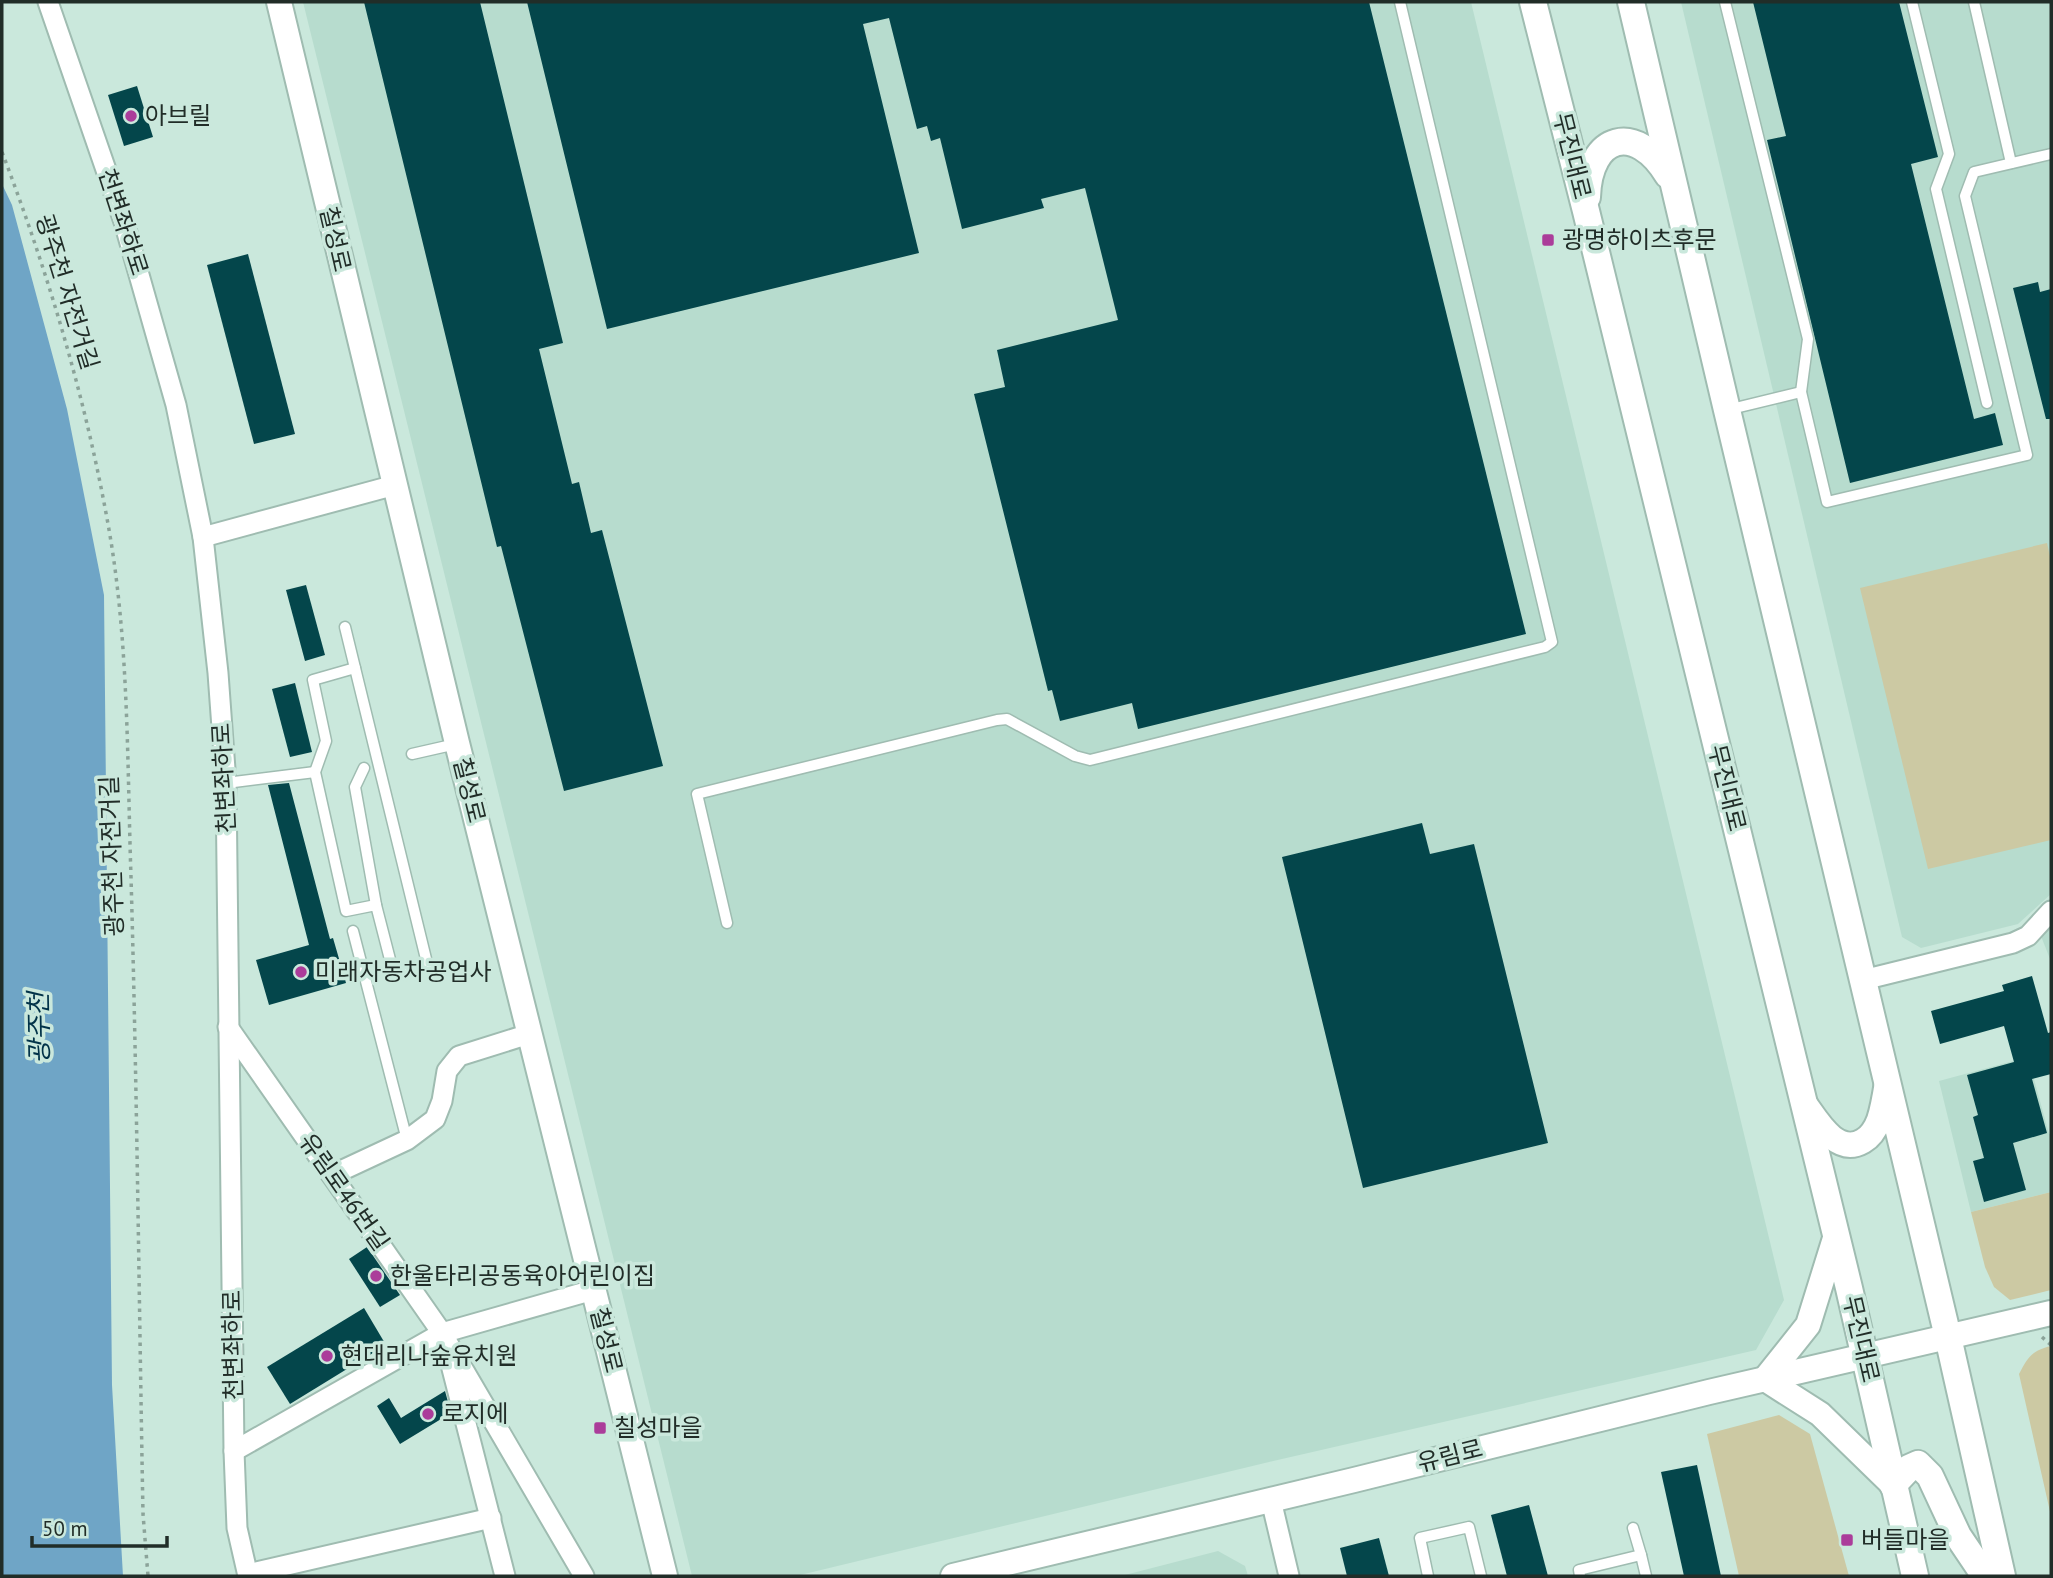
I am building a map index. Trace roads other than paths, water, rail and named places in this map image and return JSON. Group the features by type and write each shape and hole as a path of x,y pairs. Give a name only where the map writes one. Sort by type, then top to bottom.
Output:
{"main road":[{"name":"무진대로","path":"1533,2 1836,1235 1915,1576"},
{"path":"1631,2 1948,1337 2002,1576"},
{"path":"1586,211 1590,172 1595,159 1604,147 1616,142 1633,142 1645,147 1656,157 1675,185"},
{"path":"1893,1485 1909,1468 1918,1464 1930,1476 1958,1536 1985,1576"}],"street":[{"name":"천변좌하로","path":"48,2 112,185 152,314 176,405 203,537 218,673 226,783 234,1451 237,1528 248,1575"},
{"name":"칠성로","path":"279,2 457,743 665,1576"},
{"path":"203,537 396,485"},
{"path":"1863,980 2013,943 2028,936 2051,912"},
{"name":"유림로46번길","path":"228,1027 442,1333 584,1576"},
{"path":"332,1175 407,1140 435,1119 442,1101 447,1071 459,1056 529,1034"},
{"path":"1803,1100 1825,1131 1850,1146 1869,1138 1878,1122 1887,1082"},
{"path":"1836,1235 1808,1325 1765,1379 1821,1413 1893,1485"},
{"path":"234,1451 442,1333 593,1290"},
{"name":"유림로","path":"953,1576 1765,1379 2051,1313"},
{"path":"442,1333 506,1576"},
{"path":"1270,1500 1289,1576"},
{"path":"248,1575 491,1518"}],"lane":[{"path":"727,923 697,794 1007,719 1075,756 1090,760 1545,647 1552,642 1399,2"},
{"path":"1725,2 1808,339 1801,392 1827,502 2027,454 1965,196 1974,172 2051,154"},
{"path":"1912,2 1949,154 1936,190 1987,403"},
{"path":"1973,2 2011,163"},
{"path":"1727,410 1801,392"},
{"path":"345,627 428,967 394,975 376,905 355,786 364,768"},
{"path":"355,668 313,680 326,741 315,772 346,911 376,905"},
{"path":"412,754 457,743"},
{"path":"226,783 315,772"},
{"path":"353,931 407,1140"},
{"path":"1428,1576 1420,1538 1469,1527 1481,1576"},
{"path":"1633,1528 1646,1576"},
{"path":"1580,1576 1579,1570 1641,1555"}],"water":[{"name":"광주천","path":"2,184 12,205 67,409 104,595 112,1385 123,1576 2,1576"}],"place":[{"name":"아브릴","path":"131,116"},
{"name":"광명하이츠후문","path":"1548,240"},
{"name":"미래자동차공업사","path":"301,972"},
{"name":"한울타리공동육아어린이집","path":"376,1276"},
{"name":"현대리나숲유치원","path":"327,1356"},
{"name":"로지에","path":"428,1414"},
{"name":"칠성마을","path":"600,1428"},
{"name":"버들마을","path":"1847,1540"}]}
